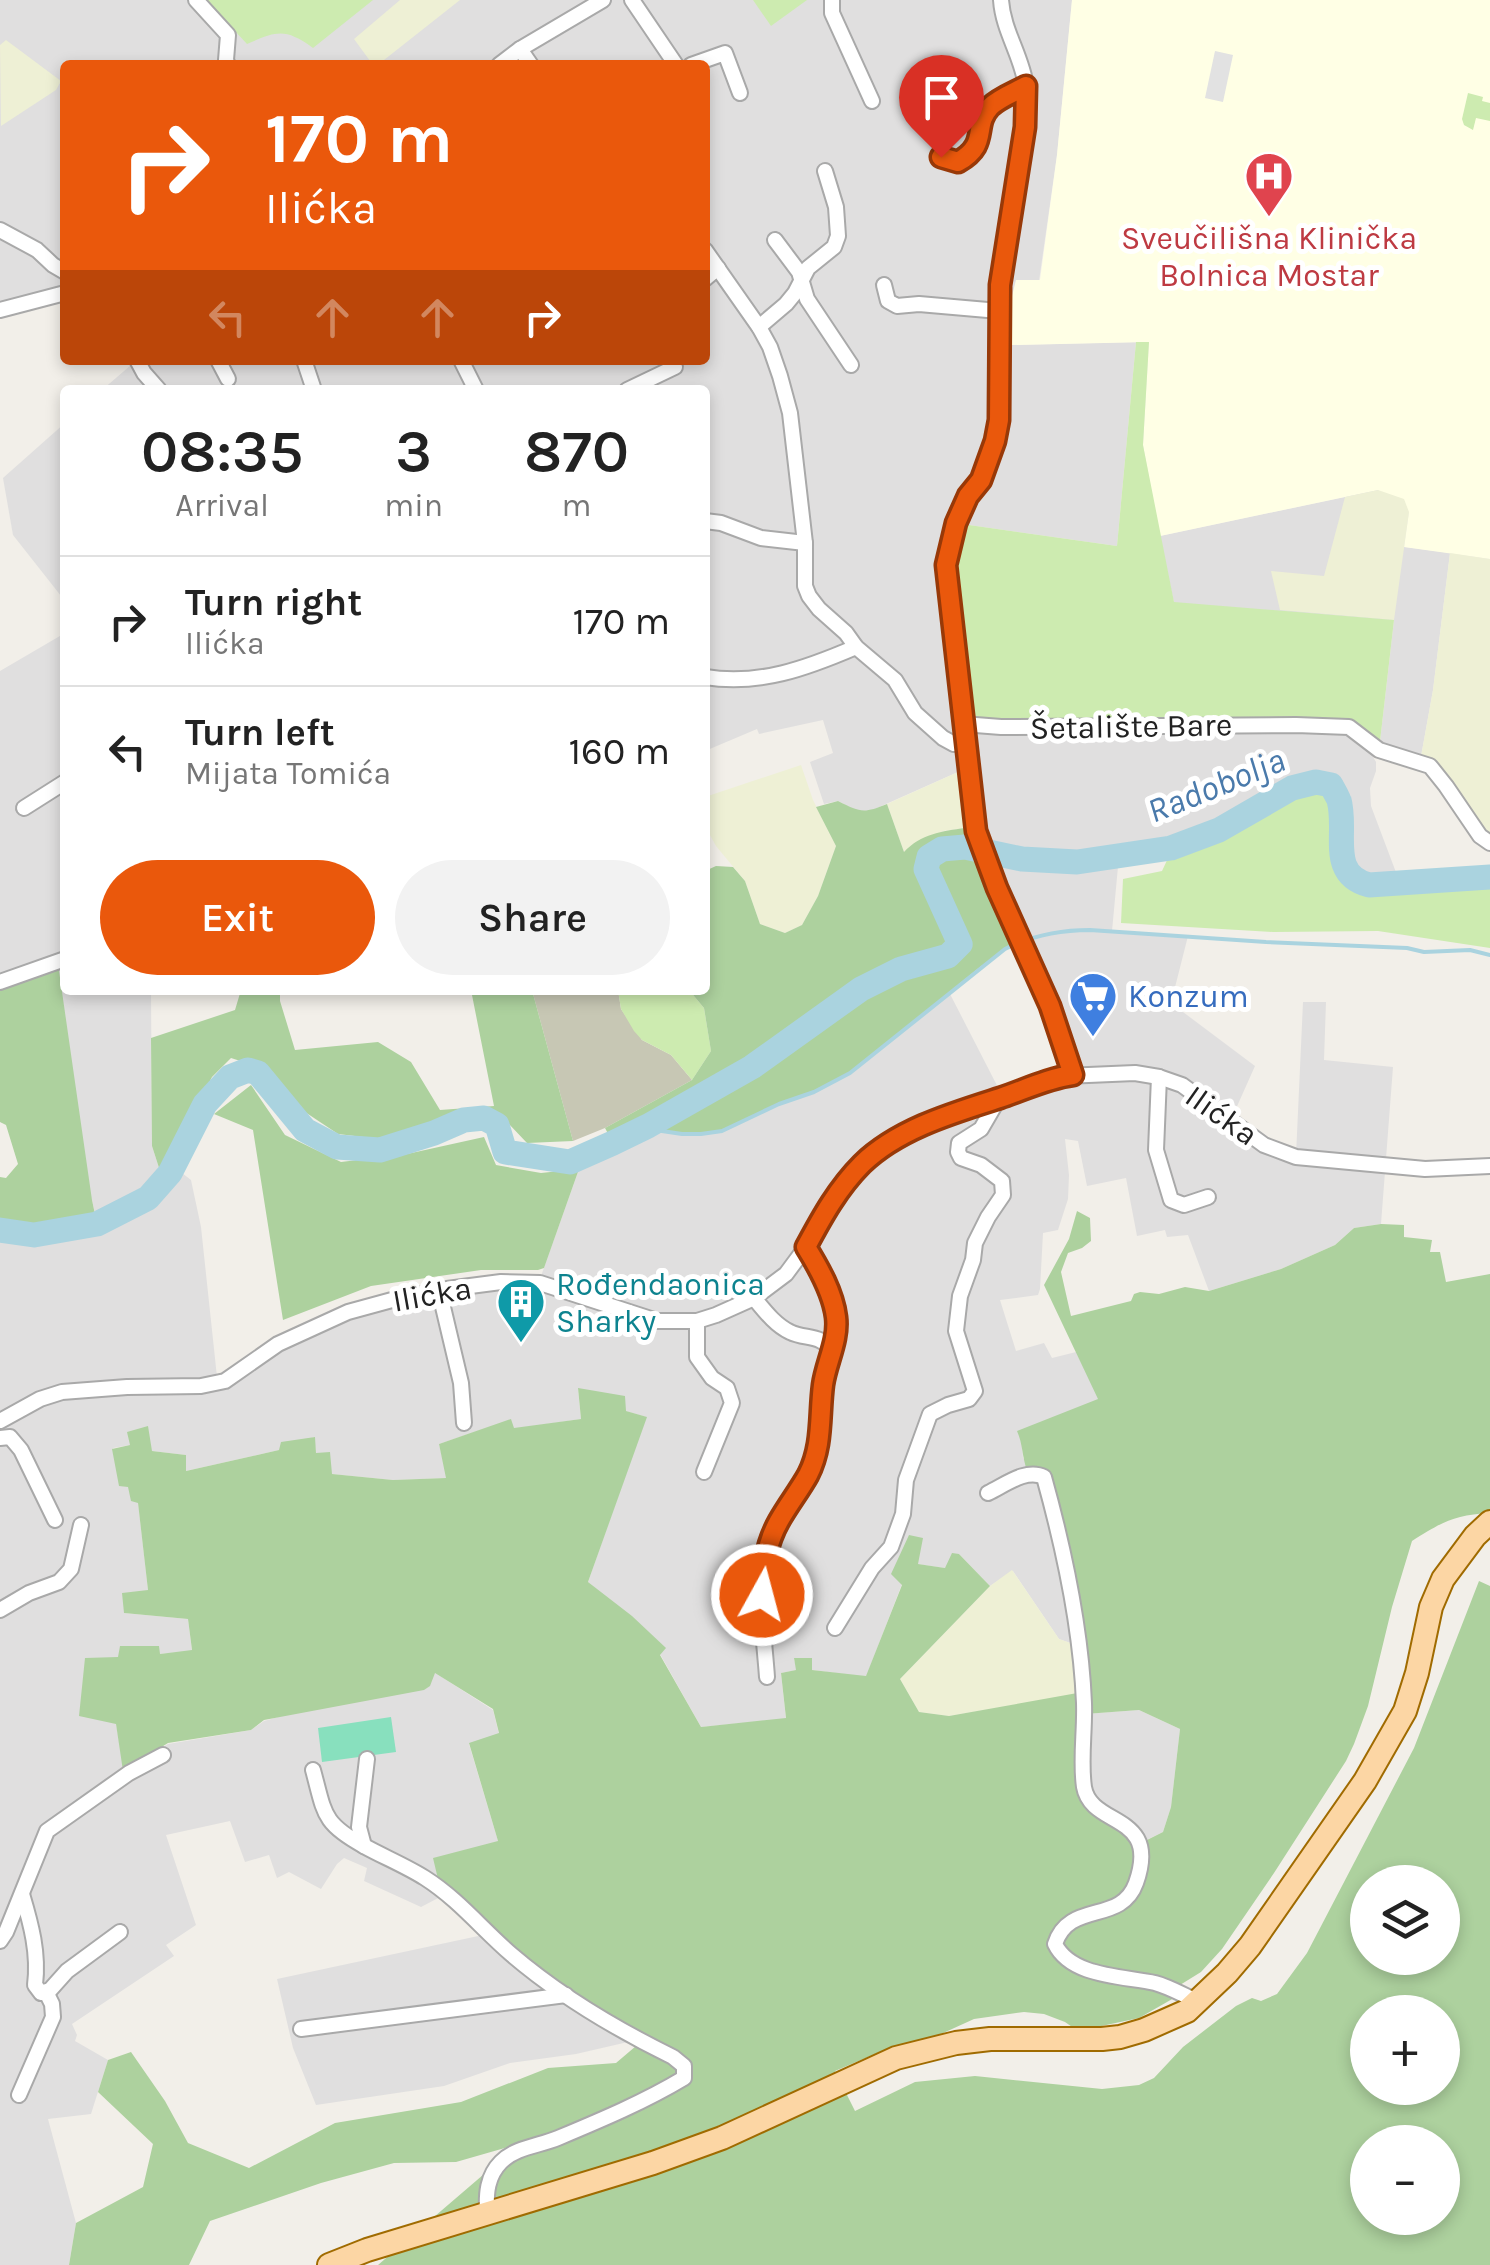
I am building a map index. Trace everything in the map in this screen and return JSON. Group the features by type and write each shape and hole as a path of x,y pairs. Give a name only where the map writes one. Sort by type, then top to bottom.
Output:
{"main road":[{"path":"329,2265 722,2138 896,2058 956,2042 1120,2037 1174,2017 1198,2002 1250,1946 1366,1781 1406,1711 1430,1606 1443,1579 1490,1522"}],"street":[{"path":"196,0 228,35 226,60"},
{"path":"506,60 603,0"},
{"path":"632,0 673,60"},
{"path":"832,0 832,12 872,101"},
{"path":"1001,0 1006,32 1026,86 1025,127 1000,285 1001,386 995,441 981,480 968,496 956,523 946,565 976,831 1050,1006 1073,1075"},
{"path":"520,49 527,60"},
{"path":"705,60 724,53 740,93"},
{"path":"941,157 958,162 970,155 990,107 1026,86"},
{"path":"759,327 786,304 808,268 834,247 838,236 836,208 825,171"},
{"path":"0,230 60,268"},
{"path":"775,240 799,272 806,298 851,365"},
{"path":"710,257 770,347 790,413 809,596 856,647 895,680 914,713 943,738 954,744 965,742"},
{"path":"710,275 718,268"},
{"path":"884,285 888,301 897,306 919,304 999,311"},
{"path":"0,310 60,294"},
{"path":"140,365 155,385"},
{"path":"220,365 228,380"},
{"path":"637,385 674,367"},
{"path":"710,522 761,538 805,543"},
{"path":"710,678 730,681 760,678 796,670 856,647"},
{"name":"Šetalište Bare","path":"964,724 1001,728 1296,724 1349,727 1378,750 1430,766 1480,836 1490,844"},
{"path":"24,808 60,785"},
{"path":"0,982 60,961"},
{"name":"Ilićka","path":"0,1421 62,1392 201,1386 224,1381 278,1344 348,1312 439,1290 501,1282 540,1282 657,1321 698,1321 754,1298 786,1274 833,1200 864,1162 899,1138 965,1108 1073,1075 1135,1073 1182,1085 1264,1145 1296,1157 1426,1169 1490,1166"},
{"path":"1159,1077 1156,1150 1170,1200 1184,1205 1208,1197"},
{"path":"835,1628 872,1568 891,1547 903,1514 906,1480 930,1414 969,1399 974,1391 956,1332 960,1296 975,1244 1003,1195 1002,1181 958,1152 959,1143 981,1130 999,1098"},
{"path":"767,1676 762,1575 768,1545 809,1472 820,1442 823,1384 837,1319 822,1273 806,1247"},
{"path":"439,1290 460,1383 464,1423"},
{"path":"754,1298 778,1326 791,1333 818,1337 832,1352"},
{"path":"698,1321 697,1357 712,1378 727,1388 732,1402 704,1472"},
{"path":"0,1438 10,1437 21,1450 55,1520"},
{"path":"988,1493 1026,1475 1044,1478 1079,1646 1084,1785 1088,1800 1133,1832 1142,1852 1135,1886 1127,1898 1116,1906 1070,1922 1060,1931 1056,1944 1061,1957 1126,1980 1157,1984 1198,2002"},
{"path":"0,1610 59,1582 71,1569 81,1525"},
{"path":"0,1941 47,1831 129,1773 163,1755"},
{"path":"364,1846 359,1827 368,1759"},
{"path":"313,1770 330,1824 341,1834 423,1877 454,1899 510,1953 566,1995 684,2066 684,2078 635,2104 554,2140 519,2150 500,2163 486,2190 487,2212"},
{"path":"22,1893 38,1965 35,1985 41,1993 50,1990 67,1971 120,1932"},
{"path":"19,2095 53,2017 46,1992"},
{"path":"301,2029 566,1995"}],"shaded area":[{"path":"0,0 1072,0 1057,155 1039,281 1016,281 1013,345 1136,342 1117,546 955,523 967,734 1344,730 1376,762 1370,788 1371,806 1400,883 1369,885 1355,881 1344,868 1339,800 1331,786 1316,782 1292,788 1219,830 1171,848 1119,856 1112,931 1188,936 1171,1003 1255,1066 1230,1122 1296,1156 1303,1002 1326,1002 1324,1060 1393,1067 1381,1224 1354,1228 1335,1245 1281,1269 1209,1291 1188,1235 1167,1237 1165,1230 1137,1236 1126,1178 1087,1186 1078,1141 1065,1139 1068,1199 1058,1230 1043,1233 1038,1295 1000,1300 1016,1351 1044,1343 1052,1358 1076,1352 1099,1399 1022,1443 1023,1458 1037,1473 1079,1646 1059,1639 1013,1571 990,1586 959,1554 945,1568 917,1564 902,1584 866,1677 812,1670 794,1659 797,1670 781,1673 786,1719 701,1727 660,1654 665,1649 588,1582 646,1417 578,1389 581,1419 513,1429 511,1420 439,1444 447,1478 393,1480 331,1474 316,1453 314,1437 279,1450 186,1471 186,1455 130,1445 113,1448 138,1502 148,1590 124,1613 188,1619 192,1651 160,1654 120,1647 116,1723 124,1771 168,1744 251,1730 264,1721 434,1672 493,1710 499,1734 469,1744 498,1841 442,1896 421,1907 364,1881 367,1868 344,1858 321,1889 289,1872 277,1878 269,1855 245,1862 230,1821 166,1835 196,1925 166,1945 174,1956 72,2024 77,2035 75,2041 108,2060 91,2114 48,2119 76,2223 69,2265 0,2265 0,1230 34,1235 97,1223 92,1200 0,981 0,671 60,636 60,995 151,995 152,1146 163,1180 173,1166 191,1180 201,1227 217,1377 350,1316 425,1298 502,1291 535,1293 584,1155 648,1126 662,1131 722,1131 814,1092 891,1041 949,992 1006,1103 1067,1083 1064,1060 1044,1000 994,892 966,770 868,812 859,812 838,801 824,804 810,762 833,753 823,720 759,734 757,729 710,749 710,385 108,385 131,365 710,365 710,60 60,60 60,294 0,310"},
{"path":"400,0 460,0 384,60 369,60 354,39"},
{"name":"Sveučilišna Klinička Bolnica Mostar","path":"1072,0 1490,0 1490,559 1404,547 1409,512 1378,490 1160,536 1143,445 1149,342 1012,345 1011,300 1016,280 1040,280"},
{"path":"6,40 60,80 56,90 1,126 0,45"},
{"path":"1215,51 1233,55 1223,102 1205,98"},
{"path":"60,427 60,595 13,535 3,478"},
{"path":"1378,490 1405,547 1450,553 1420,762 1379,750 1394,620 1174,603 1160,536"},
{"path":"1378,490 1404,499 1409,512 1394,620 1280,610 1271,571 1324,576 1345,497"},
{"path":"1450,553 1490,559 1490,843 1420,762"},
{"path":"801,765 836,846 818,896 802,925 785,933 760,924 745,881 710,835 710,795"},
{"path":"958,772 965,828 943,831 904,852 887,804"},
{"path":"533,995 619,995 621,1009 642,1040 671,1055 692,1080 605,1128 573,1141"},
{"path":"1012,1570 1059,1639 1079,1646 1083,1693 949,1716 919,1712 900,1679 990,1586"},
{"path":"1139,1710 1180,1729 1171,1807 1163,1832 1138,1844 1088,1800 1084,1714"},
{"path":"483,1935 628,2042 510,2063 444,2086 316,2105 293,2048 277,1979"}],"green space":[{"path":"206,0 373,0 313,48 281,34 247,44"},
{"path":"753,0 807,0 771,26"},
{"path":"1468,93 1490,103 1490,121 1476,118 1473,130 1462,119"},
{"path":"1136,342 1149,342 1143,445 1174,602 1394,620 1379,750 1355,731 963,724 946,565 955,523 1117,546"},
{"path":"1314,788 1326,792 1331,803 1335,868 1348,885 1374,890 1490,885 1490,948 1378,931 1273,932 1121,923 1123,879 1162,871 1169,856"},
{"path":"838,801 862,810 887,804 904,852 925,837 965,828 965,847 977,850 979,863 992,873 1018,943 980,967 850,1073 814,1092 778,1104 722,1131 682,1134 648,1126 613,1143 605,1128 692,1080 711,1051 704,1008 693,995 710,995 710,869 733,867 745,881 760,924 785,933 802,925 818,896 836,846 816,807"},
{"path":"58,964 97,1224 34,1235 0,1230 0,1177 6,1178 18,1164 6,1125 0,1122 0,983"},
{"path":"240,995 280,995 295,1050 378,1042 411,1062 440,1110 494,1106 472,995 533,995 573,1141 527,1143 507,1122 486,1112 442,1119 380,1139 338,1134 299,1108 265,1069 231,1058 212,1077 161,1174 152,1146 151,1038 235,1010"},
{"path":"619,995 693,995 704,1008 711,1051 692,1080 671,1055 642,1040 621,1009"},
{"path":"251,1085 285,1135 341,1162 407,1154 484,1137 496,1165 541,1173 579,1169 544,1268 481,1270 371,1286 283,1320 253,1130 214,1114"},
{"path":"1077,1211 1090,1218 1091,1241 1068,1253 1061,1272 1071,1316 1131,1301 1140,1292 1159,1294 1185,1287 1209,1291 1281,1269 1335,1245 1354,1228 1404,1225 1404,1237 1432,1240 1430,1252 1440,1252 1446,1282 1490,1274 1490,1513 1449,1521 1412,1541 1368,1706 1346,1761 1222,1949 1201,1972 1180,1985 1181,1994 1139,2018 1078,2031 1044,2014 1024,2012 974,2019 835,2071 855,2111 915,2082 975,2076 1102,2089 1139,2085 1154,2078 1183,2047 1236,2006 1252,1998 1261,2001 1277,1994 1307,1953 1350,1871 1350,1975 1460,1975 1460,1865 1353,1865 1414,1748 1479,1581 1490,1586 1490,2265 378,2265 519,2144 456,2162 394,2163 210,2221 189,2265 69,2265 76,2223 143,2187 153,2144 98,2092 108,2060 131,2052 188,2143 249,2168 335,2123 461,2102 548,2068 616,2063 636,2046 638,2039 591,2012 442,1896 433,1858 498,1841 469,1743 499,1733 493,1709 435,1673 424,1690 264,1720 251,1730 168,1743 123,1771 116,1724 79,1716 85,1658 118,1657 120,1646 159,1646 160,1654 192,1650 188,1619 124,1613 122,1593 148,1590 138,1503 131,1501 128,1487 119,1486 112,1449 130,1445 127,1432 148,1426 152,1451 186,1455 186,1471 279,1450 281,1442 315,1437 316,1453 330,1452 332,1474 393,1480 446,1478 439,1444 511,1419 514,1428 581,1419 578,1388 625,1396 626,1411 647,1417 588,1582 666,1648 660,1655 701,1727 786,1718 781,1673 796,1670 794,1658 812,1658 812,1670 866,1676 902,1585 891,1574 909,1535 923,1538 918,1564 945,1568 952,1553 959,1554 990,1586 900,1679 919,1712 949,1716 1083,1692 1044,1477 1027,1470 1017,1431 1098,1399 1044,1285 1069,1239","holes":["1139,1710 1180,1729 1171,1807 1163,1832 1139,1844 1088,1800 1085,1714"]},
{"path":"391,1717 396,1752 322,1762 318,1728"}],"waterway":[{"name":"Radobolja","path":"0,1230 34,1235 97,1224 148,1198 170,1173 205,1104 230,1077 248,1070 258,1073 305,1130 337,1147 380,1150 464,1120 484,1118 497,1125 505,1152 570,1162 648,1126 752,1067 861,989 901,969 948,956 960,944 926,869 929,857 942,849 965,847 1022,859 1077,862 1171,848 1219,830 1292,788 1316,782 1331,785 1339,799 1343,862 1356,880 1369,885 1490,877"},
{"name":"Radobolja","path":"648,1126 682,1134 722,1131 814,1092 850,1073 1005,949 1046,935 1090,930 1424,952 1470,950 1490,955"}],"place":[{"name":"Sveučilišna Klinička Bolnica Mostar","path":"1269,218"},
{"name":"Konzum","path":"1093,1038"},
{"name":"Rođendaonica Sharky","path":"521,1344"}],"route":[{"path":"762,1595 768,1545 809,1472 820,1442 823,1384 837,1319 822,1273 806,1247 825,1212 864,1162 899,1138 965,1108 1073,1075 1050,1006 976,831 946,565 956,523 968,496 981,480 999,420 1000,285 1025,127 1026,86 990,107 970,155 958,162 941,157"}]}
